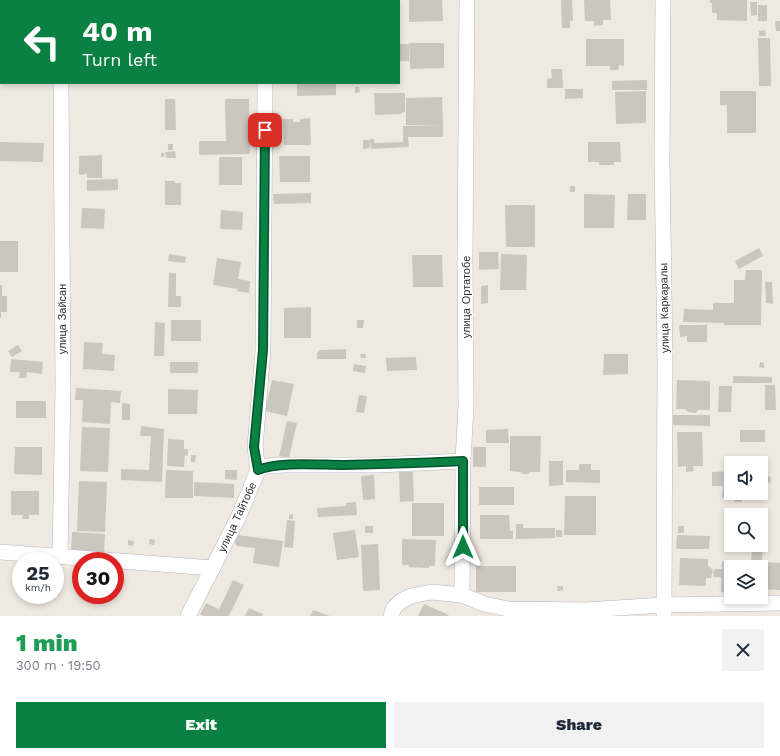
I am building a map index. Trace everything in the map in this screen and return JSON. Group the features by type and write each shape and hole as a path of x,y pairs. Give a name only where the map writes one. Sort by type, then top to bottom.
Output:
{"street":[{"name":"улица Ортатобе","path":"462,595 463,461 466,406 465,257 467,0"},
{"name":"улица Каркаралы","path":"663,0 662,160 665,367 664,611"},
{"name":"улица Зайсан","path":"60,552 63,387 62,84"},
{"name":"улица Тайтобе","path":"188,616 238,518 258,470 254,447 263,350 265,84"},
{"path":"258,470 267,466 284,465 377,465 463,461"},
{"path":"0,552 12,553"},
{"path":"64,556 213,568"},
{"path":"391,616 394,608 401,601 411,596 431,592 462,595 484,604 508,609 664,611 780,603"}],"building":[{"path":"409,0 442,0 443,21 409,22"},
{"path":"561,0 572,0 573,21 570,21 570,28 562,28"},
{"path":"584,0 610,0 611,20 603,20 603,25 594,26 594,21 585,21"},
{"path":"710,0 747,0 747,21 717,20 717,13 712,13 712,3 710,3"},
{"path":"750,2 757,2 757,15 751,16"},
{"path":"758,5 767,5 767,21 758,21"},
{"path":"775,21 780,21 780,31 776,31"},
{"path":"765,30 766,36 759,36 759,31"},
{"path":"758,38 770,38 771,86 759,86"},
{"path":"586,39 624,39 624,66 619,65 618,70 610,70 610,66 586,66"},
{"path":"409,43 444,43 444,68 410,69"},
{"path":"400,44 409,44 409,61 400,61"},
{"path":"551,69 562,69 563,88 547,88 547,79 552,78"},
{"path":"647,80 647,90 612,90 612,81"},
{"path":"297,84 336,84 336,95 297,96"},
{"path":"355,87 359,87 360,92 355,93"},
{"path":"565,89 583,89 583,98 565,99"},
{"path":"646,91 646,123 616,124 615,92"},
{"path":"720,91 756,91 756,133 727,133 727,105 720,105"},
{"path":"374,93 405,93 405,112 401,114 375,115"},
{"path":"442,97 443,125 406,125 406,98"},
{"path":"165,99 175,99 176,130 165,130"},
{"path":"225,99 249,99 250,154 199,155 199,141 226,141"},
{"path":"310,118 311,145 284,145 283,119 293,119 293,122 300,122 300,119"},
{"path":"443,125 443,137 408,137 409,147 371,149 370,139 374,139 374,143 403,142 403,126"},
{"path":"363,140 370,140 370,148 363,149"},
{"path":"0,142 44,143 43,162 0,161"},
{"path":"588,142 620,142 621,162 614,162 614,165 599,165 599,162 588,162"},
{"path":"168,144 173,144 173,150 168,150"},
{"path":"175,151 176,158 166,158 165,152"},
{"path":"161,153 164,153 164,157 161,157"},
{"path":"102,155 102,178 87,178 87,174 79,175 79,156"},
{"path":"279,156 310,156 310,182 280,182"},
{"path":"219,157 242,157 242,185 219,185"},
{"path":"118,179 118,190 87,191 87,180"},
{"path":"165,181 175,181 175,183 181,183 181,205 165,205"},
{"path":"570,186 575,186 575,192 570,192"},
{"path":"311,193 311,203 274,204 273,194"},
{"path":"584,194 615,195 614,228 584,228"},
{"path":"628,194 646,194 646,220 627,220"},
{"path":"505,205 535,205 535,247 506,247"},
{"path":"82,208 105,209 104,229 81,228"},
{"path":"221,210 243,212 242,230 220,229"},
{"path":"0,241 18,241 18,272 0,272"},
{"path":"759,248 763,256 739,269 735,261"},
{"path":"479,252 498,252 499,269 479,270"},
{"path":"169,254 186,257 185,263 168,261"},
{"path":"501,254 527,255 526,290 500,290"},
{"path":"412,255 442,255 443,287 413,287"},
{"path":"217,258 241,262 238,279 250,281 249,293 237,291 238,286 237,289 213,285"},
{"path":"746,270 762,270 761,325 724,325 724,323 683,322 684,309 713,310 713,303 734,303 734,280 745,280"},
{"path":"169,273 176,273 176,296 181,296 181,307 168,307"},
{"path":"765,282 772,282 773,304 766,303"},
{"path":"0,285 2,285 2,296 7,296 7,312 1,312 1,318 0,318"},
{"path":"488,285 488,303 481,304 481,286"},
{"path":"311,307 311,338 284,338 284,308"},
{"path":"171,320 201,320 201,341 171,341"},
{"path":"357,320 364,320 363,328 357,328"},
{"path":"155,322 165,323 164,356 154,356"},
{"path":"679,325 707,325 707,342 687,342 687,336 680,337"},
{"path":"84,342 103,343 102,354 115,355 114,371 83,369"},
{"path":"18,345 22,351 12,357 8,351"},
{"path":"346,349 346,359 317,358 317,353 320,350"},
{"path":"360,354 366,354 366,358 361,358"},
{"path":"604,354 628,354 628,374 603,375"},
{"path":"416,357 417,370 387,371 386,358"},
{"path":"11,359 43,362 42,374 27,372 26,378 19,378 20,372 10,372"},
{"path":"170,362 198,362 198,373 170,373"},
{"path":"760,362 764,363 764,368 759,367"},
{"path":"354,364 366,366 365,373 353,371"},
{"path":"733,376 772,377 772,383 733,383"},
{"path":"272,380 294,384 287,416 265,411"},
{"path":"677,380 710,381 710,410 698,410 696,413 688,412 685,409 676,409"},
{"path":"765,385 775,385 776,410 765,410"},
{"path":"719,386 732,386 731,412 718,412"},
{"path":"76,388 121,391 120,403 111,402 110,424 82,422 83,400 75,400"},
{"path":"168,389 198,390 197,414 168,414"},
{"path":"359,395 367,396 364,413 356,412"},
{"path":"16,401 46,401 46,418 16,418"},
{"path":"122,403 130,404 130,420 122,420"},
{"path":"673,415 710,415 710,426 673,425"},
{"path":"287,421 297,423 289,458 279,456"},
{"path":"141,426 164,429 162,482 121,480 121,469 149,470 151,436 140,436"},
{"path":"82,427 110,428 108,472 80,471"},
{"path":"508,429 509,443 486,443 486,430"},
{"path":"740,430 765,430 765,442 740,442"},
{"path":"677,432 702,432 703,466 693,466 694,471 686,472 686,466 678,467"},
{"path":"510,436 541,436 540,472 523,474 520,472 510,471"},
{"path":"168,439 184,440 184,449 188,449 188,456 185,455 184,467 167,466"},
{"path":"15,447 42,447 42,475 14,474"},
{"path":"473,447 486,447 486,467 473,467"},
{"path":"191,455 196,455 195,462 191,462"},
{"path":"549,461 563,461 563,485 549,486"},
{"path":"579,464 591,464 591,470 600,470 600,483 566,482 566,470 579,470"},
{"path":"166,470 193,471 193,498 165,498"},
{"path":"225,470 237,470 237,480 225,479"},
{"path":"724,471 724,486 712,486 712,472"},
{"path":"399,472 413,472 414,501 400,502"},
{"path":"374,475 375,499 363,500 361,476"},
{"path":"768,476 770,476 771,482 768,483"},
{"path":"79,481 107,482 105,532 77,531"},
{"path":"194,482 234,484 234,498 194,496"},
{"path":"723,486 724,486 724,498 722,498"},
{"path":"479,487 514,487 514,505 479,505"},
{"path":"11,491 39,491 39,515 29,515 29,519 22,519 23,515 11,515"},
{"path":"565,496 596,496 596,535 564,535"},
{"path":"734,500 742,500 742,502 734,502"},
{"path":"356,502 357,515 318,517 317,508 346,506 346,503"},
{"path":"412,503 444,503 444,536 412,536"},
{"path":"293,514 293,519 289,519 289,515"},
{"path":"480,515 509,515 510,531 513,531 513,539 480,539"},
{"path":"287,520 295,521 293,548 284,547"},
{"path":"516,524 523,524 523,528 555,528 555,538 516,539"},
{"path":"365,526 373,526 373,533 365,533"},
{"path":"678,526 684,526 684,533 678,533"},
{"path":"355,530 359,557 337,560 333,533"},
{"path":"556,530 562,530 562,537 556,537"},
{"path":"72,532 105,534 104,552 71,551"},
{"path":"238,535 283,541 279,567 253,563 255,548 237,546 235,543 235,537"},
{"path":"677,535 710,536 709,549 676,549"},
{"path":"150,539 155,540 154,545 149,544"},
{"path":"402,539 436,540 435,566 429,566 429,568 409,567 409,565 402,565"},
{"path":"128,540 134,541 133,546 128,545"},
{"path":"378,544 380,590 363,591 361,545"},
{"path":"752,552 762,552 762,560 751,560"},
{"path":"680,558 708,559 708,566 713,571 711,578 706,578 706,586 679,585"},
{"path":"722,561 724,561 724,592 721,592 721,577 713,577 714,569 722,569"},
{"path":"768,562 780,563 780,590 768,589"},
{"path":"476,566 516,566 516,592 476,592"},
{"path":"233,580 244,585 229,616 204,616 200,614 206,603 219,609"},
{"path":"557,586 563,586 563,590 558,591"},
{"path":"424,604 449,615 418,616"},
{"path":"249,608 263,614 262,616 245,616"},
{"path":"313,610 330,616 310,616"}],"route":[{"path":"265,130 263,350 254,447 258,470 267,466 284,465 377,465 463,461 463,547"}]}
